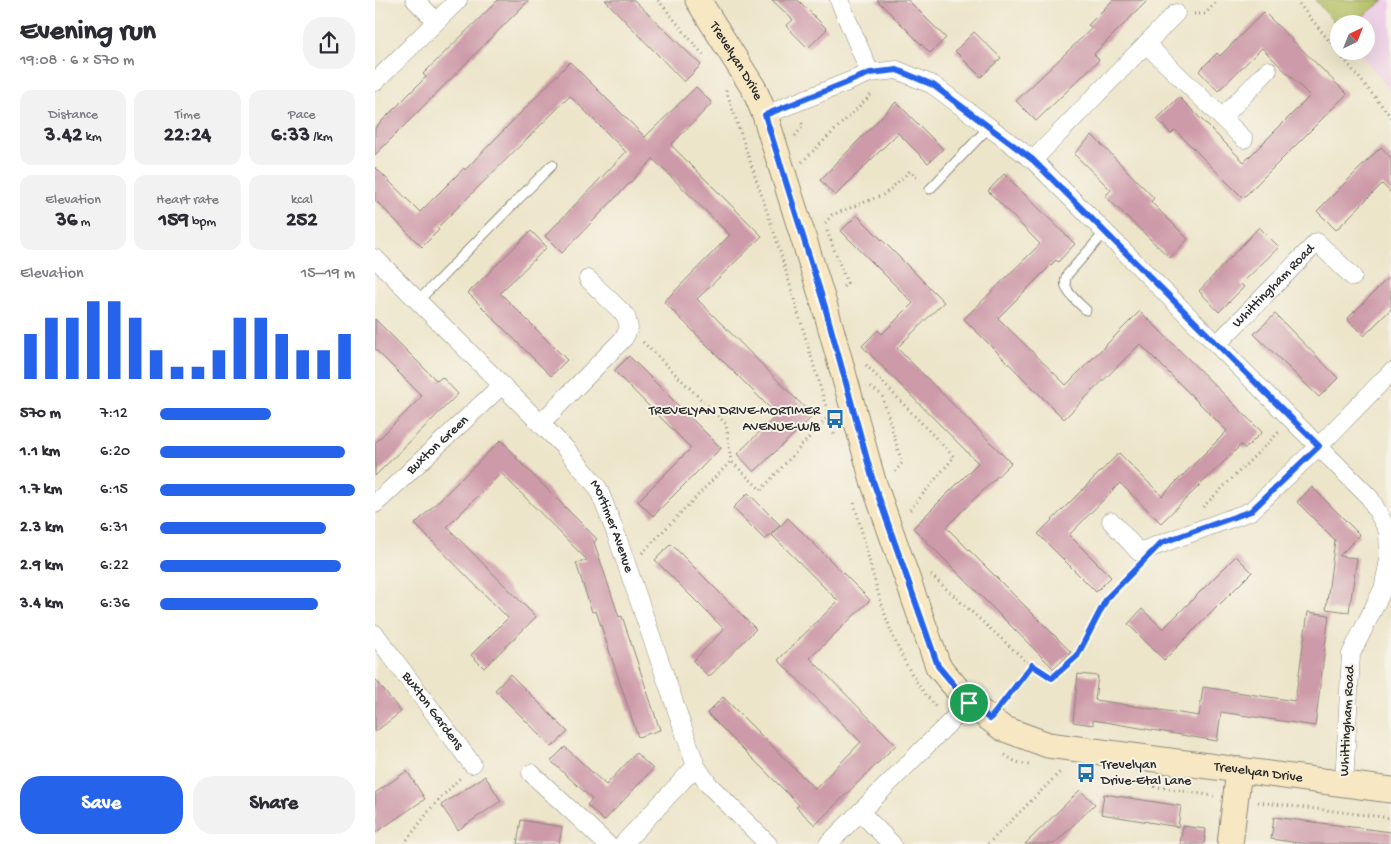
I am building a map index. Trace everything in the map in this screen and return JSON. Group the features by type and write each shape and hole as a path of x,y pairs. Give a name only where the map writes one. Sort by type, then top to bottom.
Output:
{"street":[{"path":"415,0 436,21"},
{"path":"375,82 458,0"},
{"name":"Trevelyan Drive","path":"698,0 754,89 765,115 825,307 873,481 914,602 938,666 969,703 1002,728 1048,745 1391,790"},
{"path":"839,0 870,73"},
{"path":"1033,160 1176,13"},
{"path":"1146,44 1244,140"},
{"name":"Whittingham Road","path":"765,115 870,73 897,70 933,85 1033,160 1370,498 1387,531 1389,560 1387,590 1351,654 1344,784"},
{"path":"1222,118 1268,70"},
{"name":"Whittingham Road","path":"1217,344 1317,242 1353,277"},
{"name":"Mortimer Avenue","path":"375,258 566,449 598,488 628,568 696,766 709,785 768,844"},
{"path":"540,424 625,338 629,328 626,316 588,278"},
{"path":"1111,521 1139,552 1251,511 1319,446 1391,372"},
{"name":"Buxton Green","path":"375,504 502,386"},
{"name":"Buxton Gardens","path":"375,634 472,764"},
{"path":"827,844 969,703"},
{"path":"623,844 696,766"},
{"path":"1230,844 1239,770"},
{"path":"531,773 607,844"},
{"path":"859,812 892,844"}],"lane":[{"path":"930,189 990,126"},
{"path":"418,301 552,165"},
{"path":"1086,310 1066,288 1064,282 1067,274 1105,232"}],"path":[{"path":"658,0 709,62"},
{"path":"1176,13 1205,14 1218,0"},
{"path":"1296,0 1391,117"},
{"path":"800,164 897,70"},
{"path":"724,86 776,238 837,444"},
{"path":"825,223 832,215 885,194 910,171 930,189"},
{"path":"629,328 726,424 731,461 761,490 829,416"},
{"path":"860,359 954,457 904,517"},
{"path":"1199,511 1292,420"},
{"path":"628,568 731,461"},
{"path":"853,499 894,642 920,690 950,721"},
{"path":"930,574 1032,665 1052,678 1077,656 1107,598 1161,543"},
{"path":"990,719 1032,665"},
{"path":"1000,752 1017,762 1034,766"},
{"path":"404,844 432,807 472,764"},
{"path":"987,844 1062,771 1052,769"},
{"path":"1083,775 1235,800 1391,818"}],"shaded area":[{"path":"1384,0 1391,0 1391,91 1365,60 1375,60 1375,15 1365,15"}],"green space":[{"path":"1315,0 1384,0 1365,15 1330,15 1330,18"}],"building":[{"path":"498,0 529,0 375,155 375,128 426,77 423,74"},
{"path":"605,0 634,0 701,65 684,82"},
{"path":"772,0 798,0 827,29 808,48 786,26 793,20"},
{"path":"877,0 908,0 946,38 930,53"},
{"path":"1113,0 1148,0 1094,54 1099,60 1036,121 1016,101 1092,28 1088,25"},
{"path":"1264,12 1347,94 1243,198 1175,130 1171,134 1157,119 1179,97 1244,162 1310,96 1262,48 1218,91 1199,71 1217,53 1220,56"},
{"path":"974,32 1001,58 981,77 955,51"},
{"path":"570,62 645,137 696,87 712,103 671,145 762,236 697,299 813,416 754,472 737,454 777,415 664,302 730,235 653,159 562,253 545,236 626,152 570,96 437,228 439,230 422,247 375,200 375,167 420,212 464,168 465,170"},
{"path":"896,102 943,149 928,163 898,133 835,196 820,180"},
{"path":"1092,135 1154,198 1151,202 1188,239 1170,258 1105,196 1111,190 1074,154"},
{"path":"1381,147 1391,158 1391,193 1382,184 1336,230 1317,211"},
{"path":"1004,174 1075,244 1058,262 1056,260 998,318 1066,385 1140,311 1262,432 1245,449 1241,445 1161,523 1120,483 1069,535 1111,577 1096,592 1038,534 1119,453 1162,496 1227,431 1140,344 1064,419 964,319 1040,244 988,191"},
{"path":"857,215 944,302 897,348 1011,463 946,527 1071,652 1054,669 913,528 978,463 862,346 878,330 882,334 913,303 841,231"},
{"path":"1259,227 1279,247 1241,284 1244,287 1219,312 1199,291"},
{"path":"531,231 547,247 500,293 567,360 551,376 468,293"},
{"path":"1391,275 1391,309 1364,336 1347,319"},
{"path":"1275,314 1338,378 1319,397 1254,334"},
{"path":"375,319 437,381 442,377 458,394 375,476 375,443 422,396 375,349"},
{"path":"629,356 721,448 653,516 638,501 691,448 614,371"},
{"path":"501,440 516,458 597,539 594,542 619,617 622,616 660,730 638,737 596,611 592,612 576,563 587,560 501,473 447,527 536,617 484,668 471,655 508,618 415,524"},
{"path":"1312,487 1360,535 1339,556 1357,558 1349,612 1326,609 1335,540 1297,502"},
{"path":"748,493 780,525 765,540 733,508"},
{"path":"788,518 870,600 810,658 896,745 815,825 796,807 799,805 707,713 723,697 815,789 861,742 778,660 838,601 772,535"},
{"path":"671,544 756,629 709,677 693,661 724,629 655,560"},
{"path":"1236,556 1252,572 1164,660 1128,624 1142,609 1163,629"},
{"path":"1308,612 1329,615 1315,726 1221,712 1217,741 1093,720 1093,725 1073,722 1078,674 1098,676 1095,700 1199,716 1203,687 1295,701"},
{"path":"510,674 568,732 552,747 495,690"},
{"path":"375,679 401,712 375,732"},
{"path":"565,747 606,785 636,753 653,769 604,821 587,805 592,799 551,761"},
{"path":"407,771 425,799 375,833 375,793"},
{"path":"485,776 501,801 458,830 441,805"},
{"path":"1080,790 1095,804 1054,844 1025,844"},
{"path":"1104,794 1181,806 1178,827 1101,814"},
{"path":"1274,817 1391,832 1391,844 1307,844 1271,839"},
{"path":"521,820 562,827 559,844 517,844"},
{"path":"1183,826 1206,829 1204,844 1180,844"}],"place":[{"name":"TREVELYAN DRIVE-MORTIMER AVENUE-W/B","path":"835,419"},
{"name":"Trevelyan Drive-Etal Lane","path":"1086,773"}],"route":[{"path":"897,70 933,85 1033,160 1319,446 1251,511 1161,543 1107,598 1077,656 1052,678 1032,665 990,719 969,703 938,666 917,611 873,481 825,307 765,115 870,73 897,70"}]}
